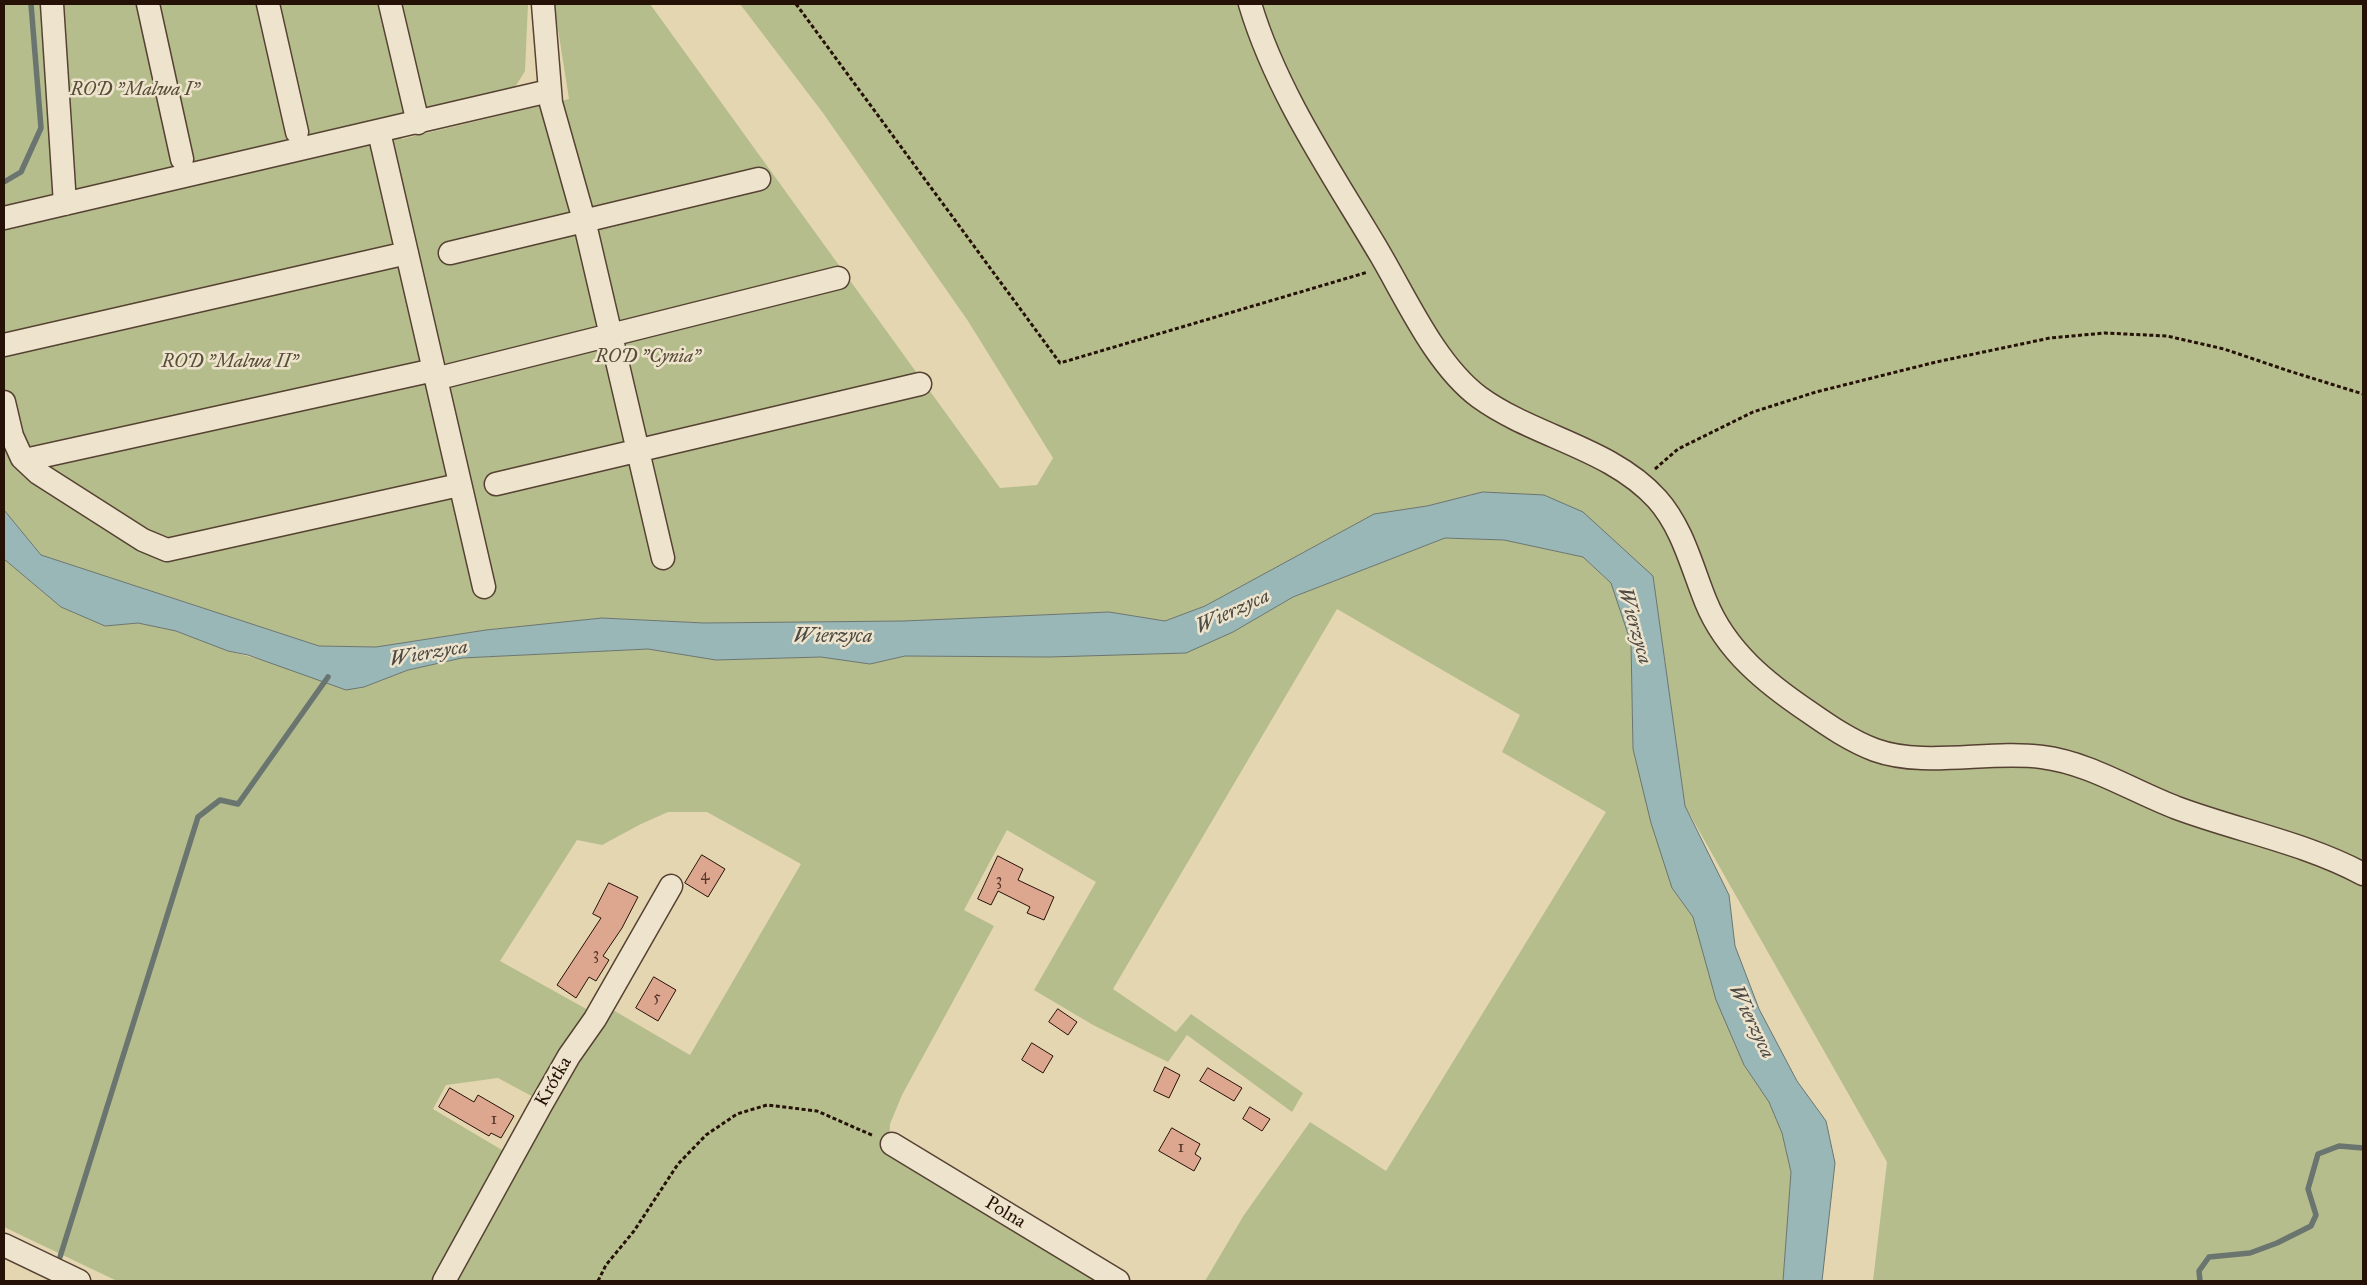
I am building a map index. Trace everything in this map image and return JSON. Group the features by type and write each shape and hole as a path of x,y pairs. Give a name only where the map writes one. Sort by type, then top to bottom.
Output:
{"street":[{"path":"52,4 65,204"},
{"path":"148,4 182,159"},
{"path":"268,4 297,132"},
{"path":"390,4 418,123"},
{"path":"543,4 550,97 584,220 663,558"},
{"path":"1250,4 1256,26 1289,100 1387,266 1441,354 1457,376 1478,396 1504,412 1620,470 1641,484 1658,500 1673,523 1713,618 1730,645 1748,665 1770,684 1831,727 1854,741 1878,751 1899,756 2040,756 2063,761 2088,769 2190,813 2322,855 2363,874"},
{"path":"4,218 418,123 550,97"},
{"path":"379,132 407,253 441,373 459,485 484,588"},
{"path":"450,253 759,179"},
{"path":"4,345 407,253"},
{"path":"25,460 611,336 838,278"},
{"path":"496,484 920,384"},
{"path":"4,402 12,436 25,460 38,473 143,540 167,550 459,485"},
{"name":"Krótka","path":"444,1281 569,1056 595,1018 671,886"},
{"name":"Polna","path":"892,1144 1118,1281"},
{"path":"4,1245 79,1281"}],"path":[{"path":"796,4 1060,363 1387,266"},
{"path":"1641,484 1678,449 1753,412 1816,392 1936,362 2050,338 2106,333 2167,336 2224,348 2363,394"},
{"path":"598,1281 606,1265 634,1231 678,1164 706,1135 737,1114 767,1105 817,1111 892,1144"}],"green space":[{"path":"4,4 528,4 525,71 512,92 396,119 402,139 569,99 554,4 650,4 1000,488 1037,485 1053,458 968,321 823,113 740,4 2363,4 2363,1281 1873,1281 1887,1162 1685,806 1653,576 1427,506 1374,514 1205,606 1165,621 1109,612 904,621 704,623 602,618 486,630 376,647 319,646 41,555 4,510"},
{"path":"1445,538 1504,540 1583,557 1611,583 1631,643 1633,749 1672,888 1693,917 1744,1065 1769,1102 1782,1133 1791,1172 1783,1281 1205,1281 1244,1215 1310,1122 1386,1171 1606,812 1502,752 1520,715 1337,609 1113,989 1176,1032 1191,1014 1303,1093 1292,1112 1187,1035 1168,1062 1093,1025 1034,990 1096,882 1007,830 964,910 994,926 902,1095 890,1124 889,1149 1107,1281 452,1281 555,1093 613,1010 690,1055 801,864 707,812 668,812 602,845 577,840 500,961 590,1011 537,1099 498,1078 446,1085 433,1109 507,1153 438,1281 117,1281 4,1227 4,559 61,607 105,626 138,623 176,631 228,651 364,687 408,670 462,658 648,649 716,660 821,657 870,664 905,656 1050,657 1112,654 1233,632 1293,597"}],"water":[{"name":"Wierzyca","path":"1483,492 1544,495 1583,512 1653,576 1685,806 1729,895 1735,946 1759,1009 1797,1081 1826,1121 1835,1163 1822,1281 1783,1281 1791,1172 1782,1133 1769,1102 1744,1065 1716,1000 1693,917 1672,888 1651,823 1633,749 1631,643 1611,583 1583,557 1504,540 1445,538 1293,597 1233,632 1186,653 1050,657 905,656 870,664 821,657 716,660 648,649 462,658 408,670 364,687 346,690 248,655 228,651 176,631 138,623 105,626 61,607 4,559 4,510 41,555 319,646 376,647 486,630 602,618 704,623 904,621 1109,612 1165,621 1205,606 1374,514 1427,506"}],"building":[{"path":"702,855 725,869 708,897 685,883"},
{"path":"998,856 1023,869 1018,880 1054,897 1044,920 1027,913 1030,907 998,891 991,905 978,899"},
{"path":"609,883 638,897 622,928 603,956 609,960 596,981 589,977 576,998 557,985 601,918 593,914"},
{"path":"654,977 676,990 658,1021 636,1008"},
{"path":"1058,1009 1077,1022 1068,1035 1049,1022"},
{"path":"1032,1043 1053,1056 1043,1073 1022,1060"},
{"path":"1165,1067 1180,1075 1169,1098 1154,1091"},
{"path":"1208,1068 1242,1088 1234,1101 1200,1081"},
{"path":"450,1088 474,1102 478,1095 514,1116 501,1138 491,1133 489,1136 439,1107"},
{"path":"1250,1107 1270,1119 1262,1131 1243,1119"},
{"path":"1172,1128 1200,1144 1195,1154 1201,1158 1194,1171 1159,1151"}],"waterway":[{"path":"4,182 21,172 41,128 31,4"},
{"path":"60,1257 198,817 220,800 238,804 328,677"},
{"path":"2200,1281 2199,1271 2209,1257 2250,1253 2277,1243 2311,1226 2316,1215 2308,1189 2318,1154 2339,1146 2363,1148"}],"park label":[{"name":"ROD \"Malwa I\"","path":"135,90"},
{"name":"ROD \"Cynia\"","path":"648,357"},
{"name":"ROD \"Malwa II\"","path":"230,362"}]}
